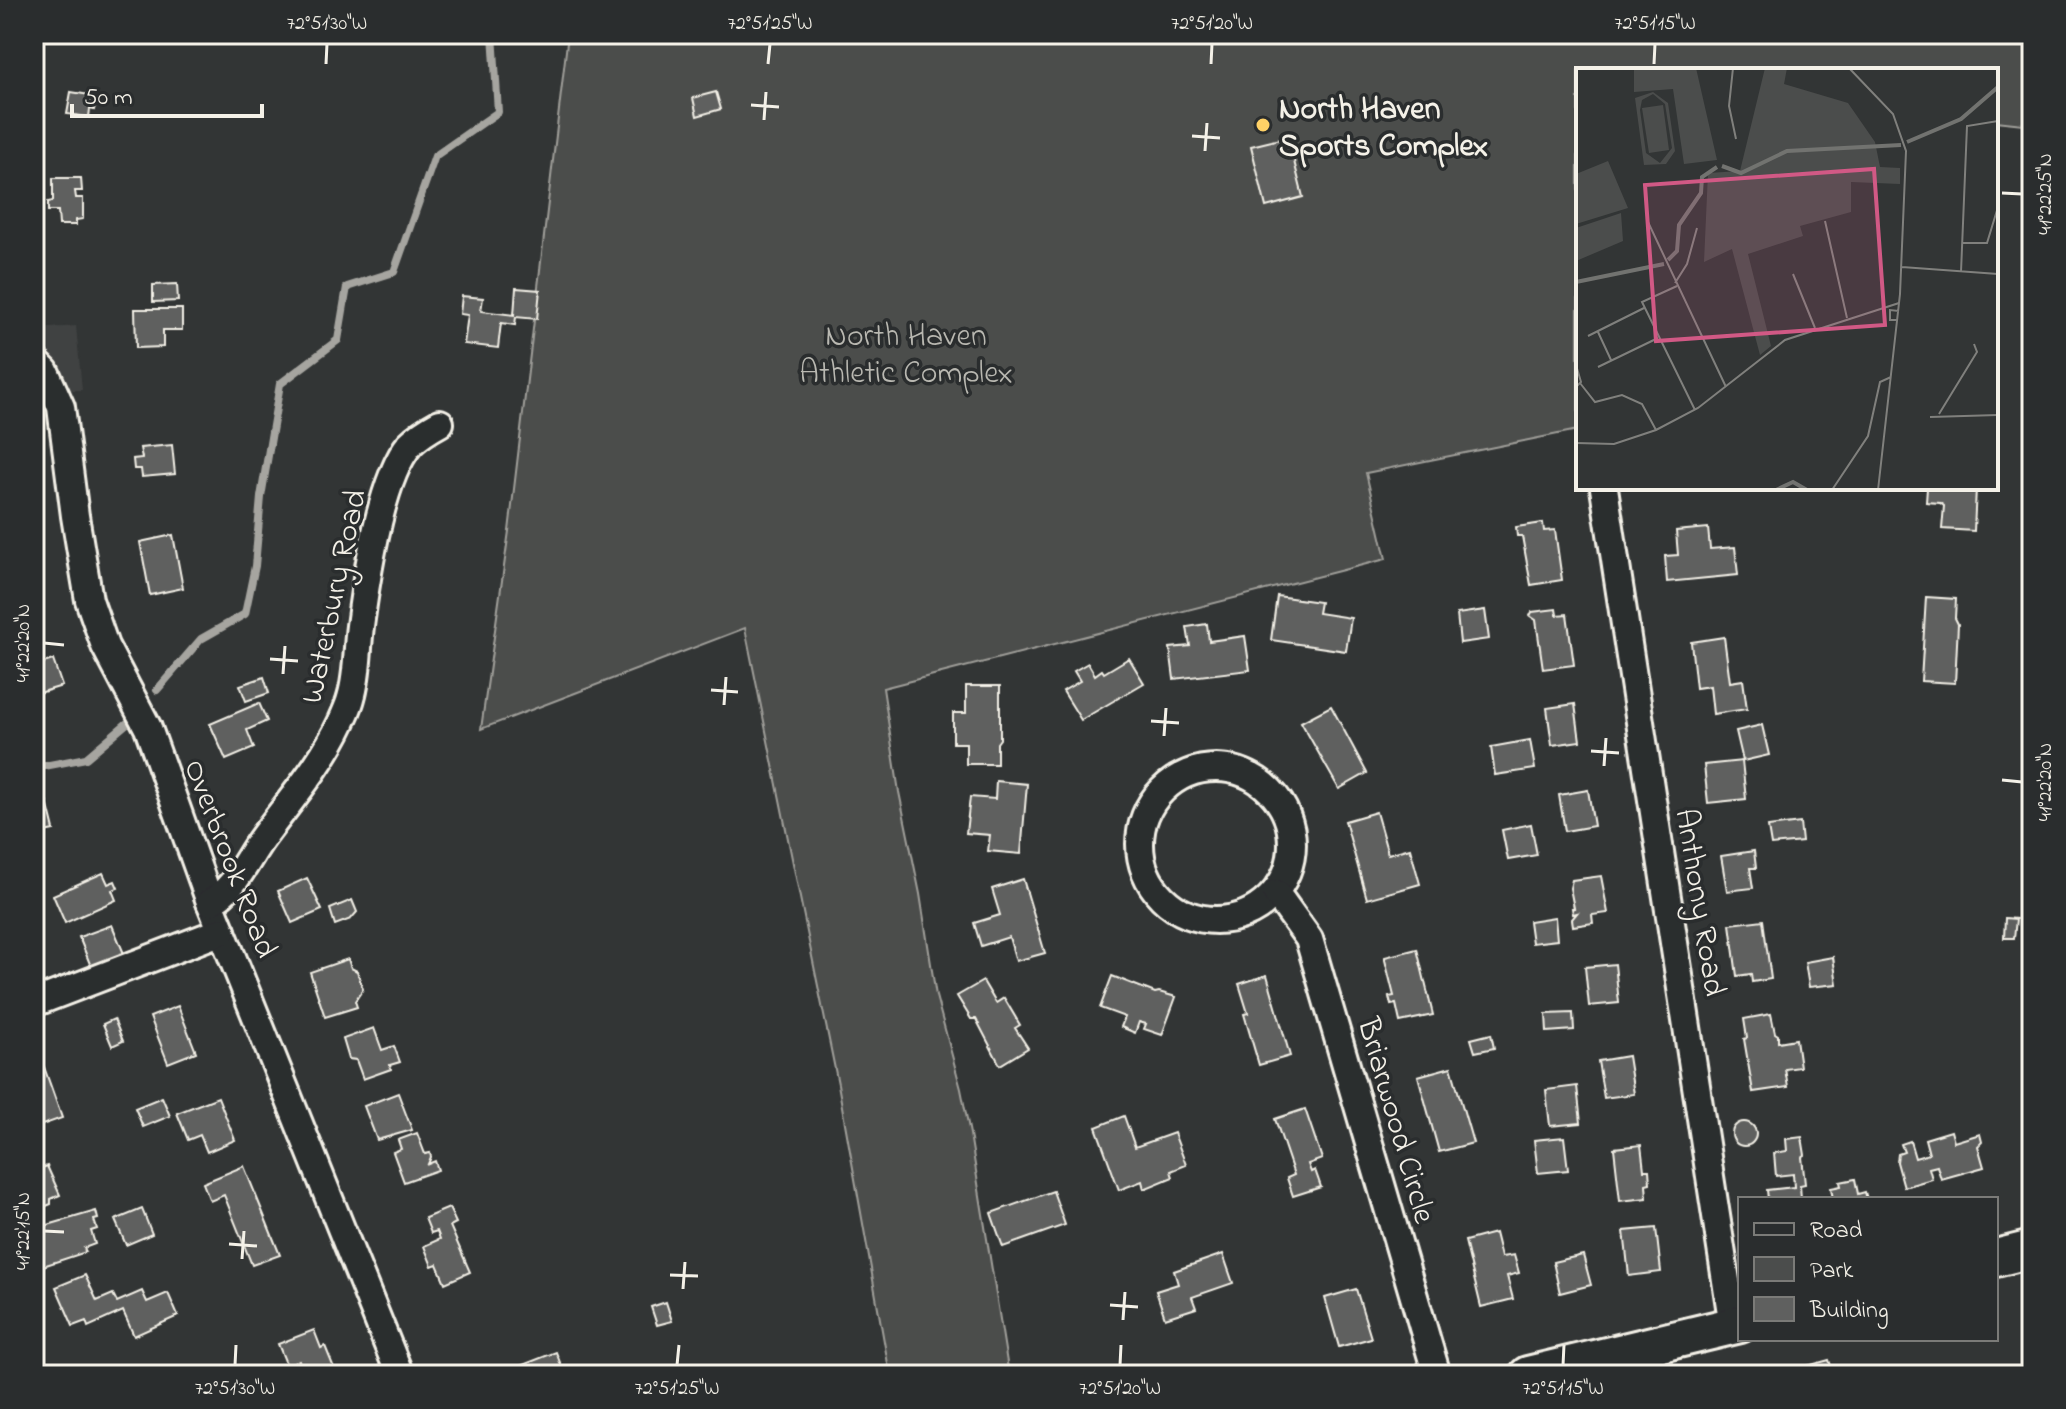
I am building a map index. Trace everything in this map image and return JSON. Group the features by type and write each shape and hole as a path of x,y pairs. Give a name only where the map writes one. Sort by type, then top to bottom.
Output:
{"street":[{"name":"Overbrook Road","path":"34,360 45,371 61,407 89,600 105,646 148,728 210,902 400,1375"},
{"name":"Waterbury Road","path":"210,902 222,896 236,878 308,778 334,736 351,700 368,575 388,490 408,446 421,433 440,423"},
{"name":"Anthony Road","path":"1604,490 1736,1325"},
{"path":"1215,768 1240,771 1261,782 1279,799 1289,821 1293,845 1289,870 1276,893 1258,909 1234,919 1207,921 1182,913 1160,897 1145,876 1139,850 1141,824 1153,800 1169,783 1191,771 1215,768"},
{"name":"Briarwood Circle","path":"1276,893 1309,939 1437,1375"},
{"path":"34,1003 222,931"},
{"path":"1998,1258 2032,1249"},
{"path":"1528,1375 1736,1325"}],"shaded area":[{"path":"34,326 37,329 76,326 82,390 34,391"}],"green space":[{"name":"North Haven Athletic Complex","path":"568,34 2032,34 2032,125 1998,121 1998,68 1576,68 1576,430 1366,473 1386,559 883,688 936,996 970,1134 1009,1375 890,1375 838,1084 745,628 481,729 509,531"}],"building":[{"path":"71,92 90,95 89,103 95,104 94,110 90,109 89,117 67,114"},
{"path":"716,92 721,109 697,116 693,98"},
{"path":"1288,137 1303,197 1266,207 1251,146"},
{"path":"53,178 81,178 82,191 75,191 76,198 83,198 83,219 76,220 76,225 59,225 58,211 48,211 48,202 53,201"},
{"path":"177,284 178,301 153,302 153,285"},
{"path":"516,288 540,290 537,319 516,317 515,325 501,323 498,348 464,344 468,315 460,314 462,296 483,298 481,311 514,315"},
{"path":"135,309 182,309 182,330 163,330 163,347 136,348"},
{"path":"172,445 175,474 142,477 141,469 134,469 133,459 142,458 140,448"},
{"path":"1927,490 1976,490 1974,531 1942,529 1944,506 1926,502"},
{"path":"1543,523 1544,531 1555,530 1562,580 1531,585 1522,536 1517,536 1516,527"},
{"path":"1708,528 1710,549 1735,547 1738,575 1667,582 1665,556 1678,555 1676,531"},
{"path":"173,535 183,588 150,595 140,542"},
{"path":"1277,596 1320,602 1318,613 1351,618 1346,651 1271,640"},
{"path":"1926,597 1956,599 1955,683 1921,681"},
{"path":"1556,609 1557,615 1567,614 1574,665 1543,669 1536,620 1530,616 1532,612"},
{"path":"1485,610 1489,639 1460,643 1457,614"},
{"path":"1207,624 1209,641 1245,636 1250,670 1174,679 1170,648 1190,646 1187,627"},
{"path":"1724,637 1730,682 1743,680 1747,709 1713,714 1710,686 1696,688 1691,642"},
{"path":"1129,658 1144,683 1081,720 1063,691 1080,681 1074,671 1088,663 1095,675 1102,670 1104,673"},
{"path":"53,660 62,686 36,694 34,666"},
{"path":"264,677 269,693 246,701 240,685"},
{"path":"966,686 1000,686 997,764 966,764 966,743 953,743 953,713 966,713"},
{"path":"259,703 267,721 247,730 254,748 226,760 210,724"},
{"path":"1575,704 1580,741 1552,745 1547,708"},
{"path":"1331,706 1367,773 1339,789 1301,722"},
{"path":"1762,725 1769,755 1743,761 1736,731"},
{"path":"1530,740 1535,769 1495,775 1491,747"},
{"path":"1742,761 1746,799 1708,803 1704,765"},
{"path":"996,781 1027,784 1021,854 988,851 990,835 966,833 970,797 995,799"},
{"path":"1588,790 1594,826 1565,831 1559,795"},
{"path":"47,802 54,830 34,834 34,805"},
{"path":"1376,812 1388,854 1410,848 1420,884 1367,899 1345,821"},
{"path":"1800,823 1802,842 1771,845 1768,827"},
{"path":"1531,824 1537,855 1508,860 1502,830"},
{"path":"1754,851 1756,868 1750,868 1753,888 1727,891 1721,856"},
{"path":"103,873 108,884 115,881 118,888 112,890 116,900 65,923 53,895"},
{"path":"1601,876 1608,913 1592,915 1593,923 1573,926 1572,919 1577,913 1573,914 1572,908 1572,880"},
{"path":"307,878 322,910 292,923 278,891"},
{"path":"1023,879 1045,953 1016,961 1009,937 981,946 974,923 1000,915 992,889"},
{"path":"352,900 357,912 351,919 335,925 330,909"},
{"path":"1555,917 1557,940 1532,943 1529,921"},
{"path":"2005,918 2016,919 2014,938 2004,938"},
{"path":"1763,920 1771,979 1752,982 1751,974 1737,976 1730,924"},
{"path":"112,925 125,956 92,969 79,937"},
{"path":"1417,949 1433,1015 1400,1022 1396,1004 1391,1005 1389,997 1394,996 1385,957"},
{"path":"1833,957 1837,984 1809,987 1805,962"},
{"path":"348,959 351,968 357,971 363,989 355,1001 357,1007 325,1017 310,972"},
{"path":"1615,964 1619,1003 1589,1006 1585,967"},
{"path":"1267,975 1290,1056 1259,1065 1239,984"},
{"path":"1112,976 1155,993 1176,997 1162,1035 1144,1029 1146,1024 1139,1022 1135,1033 1121,1027 1125,1017 1100,1008"},
{"path":"983,981 996,1003 1004,998 1020,1025 1015,1028 1028,1048 1000,1065 976,1019 971,1019 957,996"},
{"path":"178,1006 196,1052 168,1063 150,1017"},
{"path":"1573,1013 1574,1030 1547,1032 1546,1014"},
{"path":"1771,1014 1778,1042 1796,1039 1800,1067 1785,1069 1788,1087 1753,1092 1744,1039 1747,1038 1744,1019"},
{"path":"114,1019 123,1041 112,1046 103,1024"},
{"path":"374,1028 382,1050 394,1046 400,1062 390,1065 391,1069 363,1079 356,1060 349,1059 343,1039"},
{"path":"1491,1034 1494,1048 1475,1052 1471,1039"},
{"path":"1628,1056 1634,1094 1604,1098 1598,1061"},
{"path":"44,1067 62,1118 39,1126 34,1134 34,1070"},
{"path":"1451,1067 1473,1143 1439,1152 1418,1076"},
{"path":"1577,1086 1581,1123 1550,1126 1546,1090"},
{"path":"398,1093 412,1130 377,1140 364,1106"},
{"path":"162,1097 170,1116 143,1127 135,1108"},
{"path":"218,1097 235,1140 207,1152 200,1135 188,1140 177,1113"},
{"path":"1305,1109 1322,1159 1308,1164 1311,1172 1315,1170 1321,1187 1293,1196 1287,1178 1294,1175 1275,1119"},
{"path":"1124,1116 1135,1147 1174,1133 1186,1165 1171,1171 1173,1177 1144,1189 1142,1181 1119,1190 1096,1127"},
{"path":"1744,1122 1753,1125 1756,1134 1753,1143 1744,1146 1735,1143 1732,1134 1735,1125"},
{"path":"1951,1131 1954,1142 1980,1134 1982,1142 1978,1146 1984,1167 1941,1179 1937,1166 1929,1168 1932,1179 1904,1187 1897,1162 1898,1154 1904,1152 1901,1144 1910,1141 1915,1158 1929,1154 1925,1139"},
{"path":"417,1133 425,1154 430,1153 428,1164 435,1161 438,1170 404,1182 393,1152 401,1149 398,1140"},
{"path":"1564,1137 1568,1170 1538,1173 1534,1140"},
{"path":"1802,1137 1805,1184 1800,1185 1801,1197 1768,1197 1767,1190 1794,1187 1793,1174 1776,1176 1774,1153 1787,1151 1786,1139"},
{"path":"1641,1145 1644,1170 1649,1170 1647,1198 1620,1201 1614,1148"},
{"path":"47,1166 60,1195 51,1199 51,1204 34,1211 34,1171"},
{"path":"244,1166 280,1255 252,1265 224,1195 210,1201 203,1183"},
{"path":"1855,1179 1858,1194 1865,1192 1866,1197 1833,1197 1831,1188 1841,1186 1840,1182"},
{"path":"1053,1191 1065,1225 1003,1247 991,1213"},
{"path":"449,1208 456,1223 450,1226 470,1272 445,1283 437,1264 432,1266 424,1246 440,1239 437,1231 431,1233 425,1218"},
{"path":"142,1209 152,1234 126,1245 115,1220"},
{"path":"96,1211 98,1219 94,1220 97,1229 91,1231 95,1244 84,1248 86,1252 40,1267 34,1248 34,1229"},
{"path":"1656,1228 1661,1272 1629,1276 1624,1231"},
{"path":"1495,1233 1501,1257 1514,1255 1519,1273 1507,1276 1513,1299 1481,1307 1465,1241"},
{"path":"1223,1254 1233,1283 1192,1297 1196,1308 1165,1318 1156,1291 1178,1284 1174,1271"},
{"path":"1583,1255 1591,1285 1560,1293 1553,1262"},
{"path":"85,1275 97,1301 113,1294 117,1302 142,1291 147,1302 168,1293 178,1316 134,1336 123,1311 88,1327 86,1321 73,1326 56,1287"},
{"path":"1356,1289 1371,1338 1339,1347 1325,1298"},
{"path":"666,1302 672,1321 657,1325 651,1307"},
{"path":"314,1330 334,1368 318,1375 304,1375 299,1361 287,1366 278,1344"},
{"path":"556,1352 564,1373 523,1375 520,1366"},
{"path":"1829,1360 1834,1375 1801,1375 1800,1368"}],"waterway":[{"path":"157,690 201,639 245,614 255,566 261,497 280,384 338,340 347,287 394,272 435,156 498,112 493,34"},
{"path":"34,768 86,758 126,724"}],"place":[{"name":"North Haven Sports Complex","path":"1263,125"}]}
